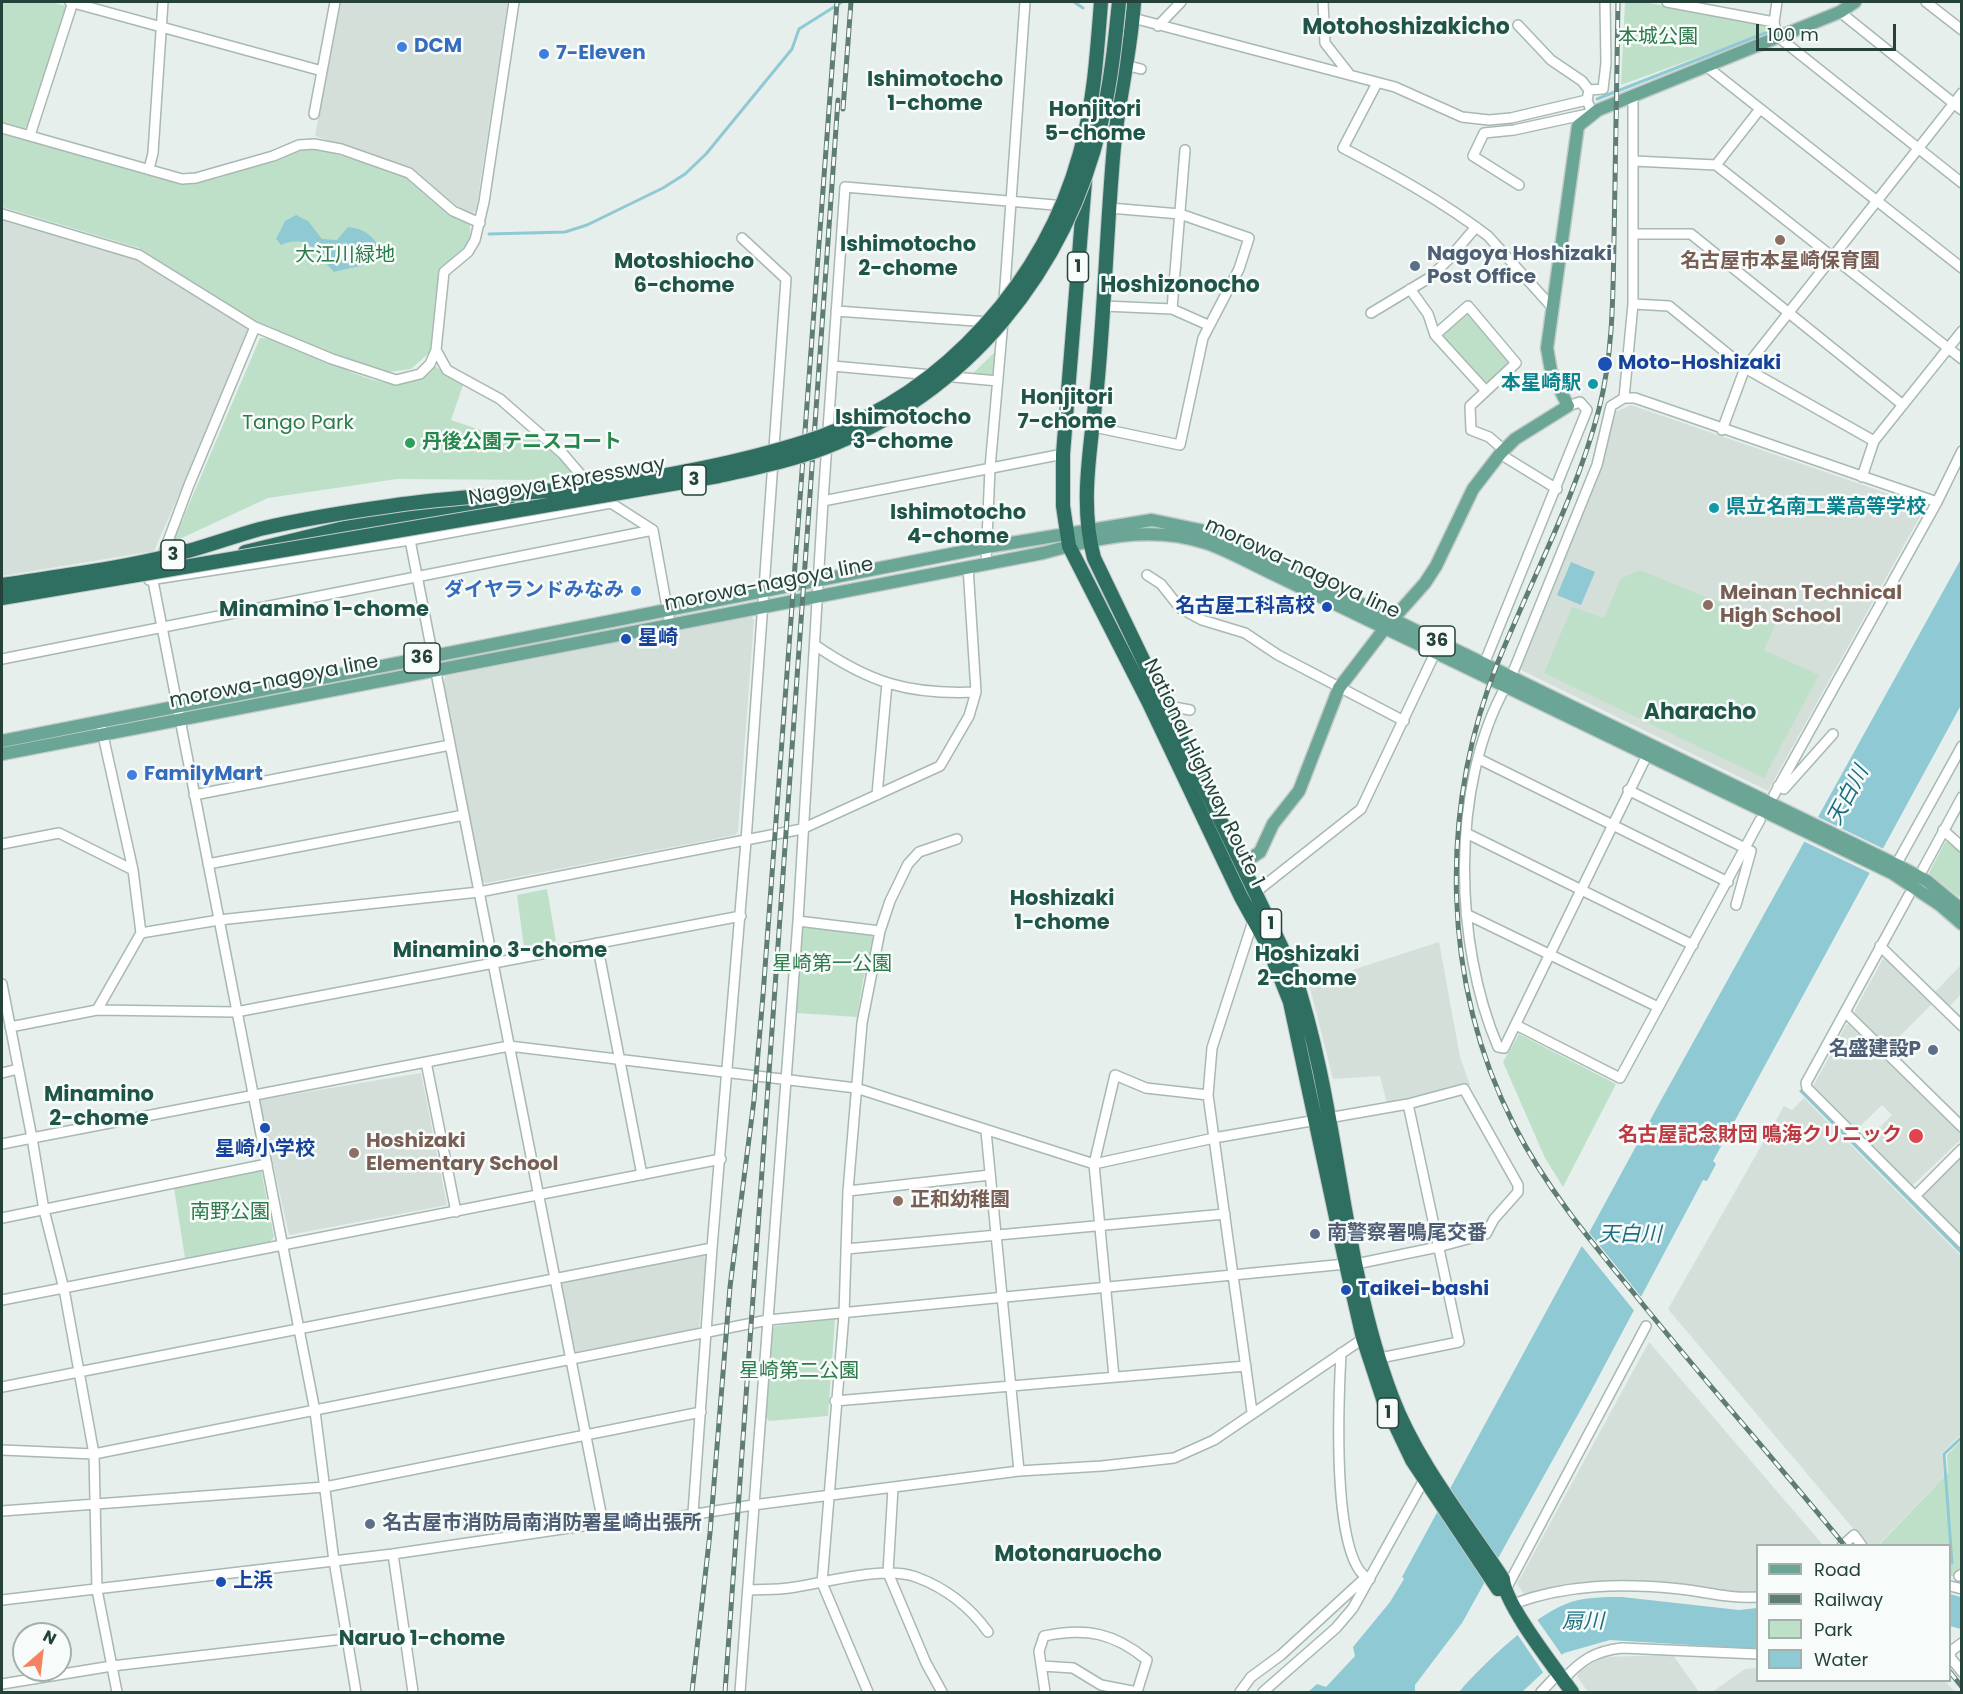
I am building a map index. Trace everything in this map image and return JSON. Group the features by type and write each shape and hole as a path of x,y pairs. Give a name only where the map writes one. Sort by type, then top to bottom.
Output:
{"highway":[{"name":"National Highway Route 1","path":"1096,2 1083,208 1063,454 1063,506 1068,539 1201,824 1267,944 1290,1002 1323,1119"},
{"name":"Nagoya Expressway","path":"2,584 136,564 257,530 342,514 424,501 585,487 754,455 824,435 893,402 916,387 963,348 1023,278 1063,201 1081,150 1093,91 1101,2"},
{"name":"Nagoya Expressway","path":"2,597 719,476 789,460 869,428 917,400 984,345 1027,292 1058,243 1081,189 1101,123 1119,2"},
{"name":"National Highway Route 1","path":"1134,2 1114,145 1088,534 1094,558 1163,705 1293,970 1303,999 1351,1264 1390,1418 1412,1460 1428,1477 1572,1692"},
{"path":"2,597 220,558 344,528 585,487"},
{"name":"National Highway Route 1","path":"1368,1336 1380,1358 1392,1397 1428,1477"}],"main road":[{"path":"1242,864 1260,852 1273,824 1299,791 1339,688 1431,575 1473,489 1502,452 1515,440 1568,406 1551,370 1547,348 1551,306 1578,126 1592,113 1840,12 1855,2"},
{"name":"morowa-nagoya line","path":"2,754 761,605 968,567 1088,534 1158,534 1208,543 1484,664 1508,682"},
{"name":"morowa-nagoya line","path":"2,741 987,547 1068,539"},
{"name":"morowa-nagoya line","path":"1389,624 1435,653 1508,682 1892,867 1927,881 1962,910"},
{"name":"morowa-nagoya line","path":"1892,867 1962,924"}],"street":[{"path":"30,135 71,2 322,71"},
{"path":"149,169 153,153 163,2"},
{"path":"314,114 335,2"},
{"path":"2,214 139,255 255,327 332,359 396,380 420,374 430,364 436,350 444,272 468,252 475,240 480,223 514,2"},
{"path":"986,563 990,468 1003,323 1025,2"},
{"path":"1158,26 1181,2"},
{"path":"1323,2 1325,43 1350,75"},
{"path":"1133,18 1395,87 1462,117 1489,120 1538,113 1603,89 1606,63 1605,2"},
{"path":"1667,2 1774,22"},
{"path":"1777,2 1774,22 1778,36 1962,183"},
{"path":"1926,2 1962,30"},
{"path":"1840,12 1962,110"},
{"path":"1518,25 1551,60 1582,81 1592,113 1514,130 1484,133 1473,156 1519,185"},
{"path":"1125,65 1141,69"},
{"path":"1706,66 1875,202 1962,268"},
{"path":"1377,83 1343,148 1418,188 1488,236 1551,306"},
{"path":"1722,430 1745,368 1962,93"},
{"path":"1624,398 1633,304 1632,97"},
{"path":"1716,165 1760,109"},
{"path":"2,128 182,179 196,178 273,156 299,145 314,144 359,155 408,173 453,211 480,223"},
{"path":"1172,309 1185,150"},
{"path":"1634,161 1716,165 1962,359"},
{"path":"740,1692 798,921 823,501 845,188 1083,208"},
{"path":"1094,427 1180,445 1203,338 1239,269 1249,238 1180,214 1110,208"},
{"path":"1371,313 1429,278 1476,227"},
{"path":"1634,234 1691,234 1903,405"},
{"path":"693,1513 708,1333 712,1248 741,915 761,605 786,279 742,238"},
{"path":"1410,289 1428,314 1435,335 1486,391"},
{"path":"1633,304 1669,306 1745,368 1875,441"},
{"path":"1104,306 1172,309 1208,325"},
{"path":"1435,335 1468,306 1516,363 1470,406 1471,430 1489,437 1502,452 1557,489"},
{"path":"836,311 1003,323"},
{"path":"255,327 160,558 153,581 236,1012 285,1245 315,1411 345,1639 356,1692"},
{"path":"1862,477 1875,441 1962,331"},
{"path":"436,350 447,370 500,399 563,454 587,482 611,503 653,530 670,624"},
{"path":"833,366 998,381"},
{"path":"1649,751 1628,790 1516,1025 1504,1048 1498,1047 1483,1012 1470,952 1466,914 1466,833 1479,759 1496,704 1508,682 1597,465 1611,406 1624,398 1635,398 1722,430 1937,502"},
{"path":"1484,664 1557,489 1587,410 1580,402 1568,406"},
{"path":"1833,734 1785,789 1776,791 1937,502 1962,452"},
{"path":"823,501 1063,454"},
{"path":"2,604 410,540 611,503"},
{"path":"2,659 653,530"},
{"path":"410,540 569,1360 603,1523"},
{"path":"2,584 160,558"},
{"path":"141,933 219,920 479,892 802,829 940,766 969,716 976,692 968,567"},
{"path":"1147,575 1161,584 1180,608 1202,620 1245,633 1278,656 1404,721"},
{"path":"815,645 851,670 887,683 917,690 976,692"},
{"path":"1252,1412 1208,1095 1212,1048 1230,988 1254,922 1256,892 1361,809 1435,653"},
{"path":"877,795 887,683"},
{"path":"1163,705 1190,710"},
{"path":"97,1010 141,933 133,870 100,722"},
{"path":"194,795 450,745"},
{"path":"1892,867 1962,746"},
{"path":"1479,759 1728,882"},
{"path":"1628,790 1751,851 1736,905"},
{"path":"1923,869 1962,797"},
{"path":"208,864 464,815"},
{"path":"1516,1025 1620,1078 1760,820"},
{"path":"1943,830 1962,847"},
{"path":"2,844 59,833 133,870"},
{"path":"1466,833 1693,945"},
{"path":"868,1692 822,1583 844,1314 848,1191 862,1023 880,931 890,901 908,864 919,852 957,838"},
{"path":"1909,895 1806,1083 1807,1088 1962,1243"},
{"path":"1466,914 1550,957 1658,1007"},
{"path":"10,1027 97,1010 236,1012 741,915"},
{"path":"798,921 880,931"},
{"path":"597,943 642,1174"},
{"path":"1880,946 1962,1026"},
{"path":"2,990 44,1210 64,1289 94,1454 98,1590 117,1692"},
{"path":"1845,1012 1962,1127"},
{"path":"2,1144 509,1046 856,1088 1094,1164 1214,1138 1408,1104 1464,1089 1518,1185 1518,1192 1494,1219 1486,1234 1438,1247 1351,1264 768,1320 94,1454 2,1450"},
{"path":"426,1062 456,1212"},
{"path":"2,1072 18,1069"},
{"path":"1114,1377 1094,1164 1115,1075 1146,1088 1208,1095"},
{"path":"1380,1358 1459,1342 1408,1104"},
{"path":"986,1131 1019,1471"},
{"path":"1915,1196 1962,1149"},
{"path":"2,1300 721,1159"},
{"path":"2,1218 267,1164"},
{"path":"848,1191 990,1175"},
{"path":"846,1249 1225,1214"},
{"path":"2,1387 712,1248"},
{"path":"1503,1587 1646,1326"},
{"path":"2,1600 393,1554 603,1523 677,1517 753,1504 1019,1471 1102,1466 1174,1458 1214,1440 1252,1412 1368,1336"},
{"path":"1341,1353 1340,1486 1347,1539 1355,1565 1368,1578"},
{"path":"836,1401 1246,1366"},
{"path":"2,1511 325,1487 701,1412"},
{"path":"1263,1692 1336,1628 1353,1608 1368,1578 1428,1477"},
{"path":"893,1488 888,1573 926,1663 942,1692"},
{"path":"1843,1544 1854,1535 1861,1544"},
{"path":"393,1554 413,1692"},
{"path":"748,1590 822,1583 888,1573 915,1576 954,1597 974,1612 988,1632"},
{"path":"1240,1692 1251,1677 1281,1654 1368,1578"},
{"path":"1513,1604 1547,1592 1597,1586 1658,1587 1726,1597 1756,1598"},
{"path":"1042,1666 1073,1668 1101,1685 1137,1692 1147,1660 1131,1647 1105,1635 1070,1630 1044,1636 1039,1651 1045,1692"},
{"path":"2,1684 112,1666 345,1639"},
{"path":"1541,1692 1559,1674 1604,1650 1622,1648 1756,1654"},
{"path":"1951,1658 1962,1672"}],"shaded area":[{"path":"340,2 508,2 476,210 473,213 465,211 447,199 411,169 315,136"},
{"path":"2,219 136,258 250,327 250,334 154,551 2,576"},
{"name":"Meinan Technical High School","path":"1631,405 1921,505 1923,511 1768,791 1519,669 1601,466 1615,412"},
{"path":"750,616 754,620 738,831 735,835 486,883 482,881 443,683 446,676"},
{"path":"1439,942 1460,1057 1470,1085 1387,1103 1380,1076 1333,1079 1309,984"},
{"path":"1888,958 1933,1003 1888,1048 1855,1014 1855,1010 1883,959"},
{"path":"1961,965 1961,994 1949,1007 1934,993"},
{"path":"1850,1024 1961,1133 1961,1139 1913,1185 1909,1185 1865,1142 1892,1115 1882,1105 1855,1131 1814,1090 1814,1085 1846,1025"},
{"name":"Hoshizaki Elementary School","path":"421,1073 447,1205 289,1235 259,1100"},
{"path":"1804,1098 1961,1256 1961,1434 1942,1453 1944,1477 1879,1544 1866,1544 1668,1309 1784,1106 1792,1110"},
{"path":"1961,1156 1961,1237 1924,1199 1924,1194"},
{"path":"703,1255 706,1259 699,1328 576,1352 562,1282"},
{"path":"1649,1342 1822,1544 1756,1544 1756,1595 1586,1583 1524,1594 1517,1584"},
{"path":"1673,1655 1699,1692 1588,1692 1577,1676 1581,1670 1603,1657"},
{"path":"1756,1668 1756,1682 1946,1682 1955,1692 1712,1692 1745,1669"}],"green space":[{"path":"2,2 51,2 66,6 67,10 31,122 24,129 2,125"},
{"name":"本城公園","path":"1625,2 1644,2 1770,26 1773,30 1621,85"},
{"name":"大江川緑地","path":"2,134 185,183 219,178 301,148 316,148 406,176 469,222 467,244 458,255 439,269 430,352 411,369 389,372 321,349 250,319 139,248 2,207"},
{"path":"1465,312 1470,312 1510,361 1509,365 1488,386 1484,386 1442,338 1441,333"},
{"name":"Tango Park","path":"260,338 281,341 303,349 373,380 395,383 416,380 435,366 463,385 451,420 492,434 533,436 565,463 575,477 545,480 397,479 268,498 173,542"},
{"path":"997,350 996,379 969,377"},
{"path":"1640,570 1775,625 1764,650 1819,675 1764,778 1544,673 1572,607 1604,618 1621,578"},
{"path":"1949,841 1961,850 1961,895 1959,897 1929,873 1945,842"},
{"path":"547,889 556,941 524,947 517,895"},
{"name":"星崎第一公園","path":"801,927 870,934 874,938 857,1017 797,1013 793,1007"},
{"path":"1519,1034 1616,1084 1563,1187 1545,1158 1503,1062"},
{"name":"南野公園","path":"261,1170 274,1237 269,1243 185,1258 174,1188"},
{"name":"星崎第二公園","path":"835,1319 828,1416 769,1421 764,1415 771,1330 775,1326"},
{"path":"1961,1440 1961,1568 1954,1576 1951,1576 1951,1544 1880,1544 1948,1473 1947,1455"}],"water":[{"path":"296,215 308,221 322,239 337,240 348,227 354,228 368,234 381,250 372,263 334,272 306,243 299,241 281,245 276,239 285,221"},
{"name":"天白川","path":"1961,559 1961,705 1713,1161 1716,1164 1707,1181 1703,1180 1590,1393 1462,1623 1415,1685 1415,1692 1308,1692 1317,1684 1326,1687 1355,1656 1353,1647 1390,1602 1404,1579 1402,1577 1660,1102"},
{"path":"1571,562 1595,572 1581,605 1557,595"},
{"path":"1951,1594 1961,1597 1961,1629 1951,1626"},
{"name":"扇川","path":"1603,1597 1622,1597 1739,1610 1756,1608 1756,1649 1610,1640 1564,1653 1522,1692 1459,1692 1482,1667 1542,1617 1571,1602"}],"pier":[{"path":"1816,816 1886,850 1872,874 1803,841"},
{"path":"1587,1230 1643,1299 1636,1313 1580,1244"},
{"path":"1536,1618 1564,1658 1545,1675 1517,1634"}],"waterway":[{"path":"489,234 565,232 587,225 663,188 685,174 706,154 792,49 799,29 842,2"},
{"path":"1074,2 1083,8"},
{"path":"1597,99 1773,30"},
{"path":"1801,1091 1962,1253"},
{"path":"1951,1544 1944,1454 1962,1437"},
{"path":"1951,1549 1952,1563"}],"railway":[{"path":"692,1692 710,1533 730,1287 754,1100 837,2"},
{"path":"843,109 851,2"},
{"path":"1618,2 1613,282 1604,388 1589,442 1566,506 1498,662 1479,718 1465,776 1458,835 1456,895 1461,954 1472,1013 1490,1070 1514,1125 1539,1169 1599,1251 1843,1544"},
{"path":"725,1692 838,100"},
{"path":"1951,1673 1962,1687"}],"place":[{"name":"DCM","path":"402,47"},
{"name":"7-Eleven","path":"544,54"},
{"name":"名古屋市本星崎保育園","path":"1780,240"},
{"name":"Nagoya Hoshizaki Post Office","path":"1415,266"},
{"name":"Moto-Hoshizaki","path":"1605,364"},
{"name":"本星崎駅","path":"1593,384"},
{"name":"丹後公園テニスコート","path":"410,443"},
{"name":"県立名南工業高等学校","path":"1714,508"},
{"name":"ダイヤランドみなみ","path":"636,591"},
{"name":"Meinan Technical High School","path":"1708,605"},
{"name":"名古屋工科高校","path":"1327,607"},
{"name":"星崎","path":"626,639"},
{"name":"FamilyMart","path":"132,775"},
{"name":"名盛建設P","path":"1933,1050"},
{"name":"星崎小学校","path":"265,1128"},
{"name":"名古屋記念財団 鳴海クリニック","path":"1916,1136"},
{"name":"Hoshizaki Elementary School","path":"354,1153"},
{"name":"正和幼稚園","path":"898,1201"},
{"name":"南警察署鳴尾交番","path":"1315,1234"},
{"name":"Taikei-bashi","path":"1346,1290"},
{"name":"名古屋市消防局南消防署星崎出張所","path":"370,1524"},
{"name":"上浜","path":"221,1582"}],"district":[{"name":"Motohoshizakicho","path":"1406,28"},
{"name":"Ishimotocho 1-chome","path":"935,93"},
{"name":"Honjitori 5-chome","path":"1095,123"},
{"name":"Ishimotocho 2-chome","path":"908,258"},
{"name":"Motoshiocho 6-chome","path":"684,275"},
{"name":"Hoshizonocho","path":"1180,286"},
{"name":"Honjitori 7-chome","path":"1067,411"},
{"name":"Ishimotocho 3-chome","path":"903,431"},
{"name":"Ishimotocho 4-chome","path":"958,526"},
{"name":"Minamino 1-chome","path":"324,611"},
{"name":"Aharacho","path":"1700,713"},
{"name":"Hoshizaki 1-chome","path":"1062,912"},
{"name":"Minamino 3-chome","path":"500,952"},
{"name":"Hoshizaki 2-chome","path":"1307,968"},
{"name":"Minamino 2-chome","path":"99,1108"},
{"name":"Motonaruocho","path":"1078,1555"},
{"name":"Naruo 1-chome","path":"422,1640"}]}
